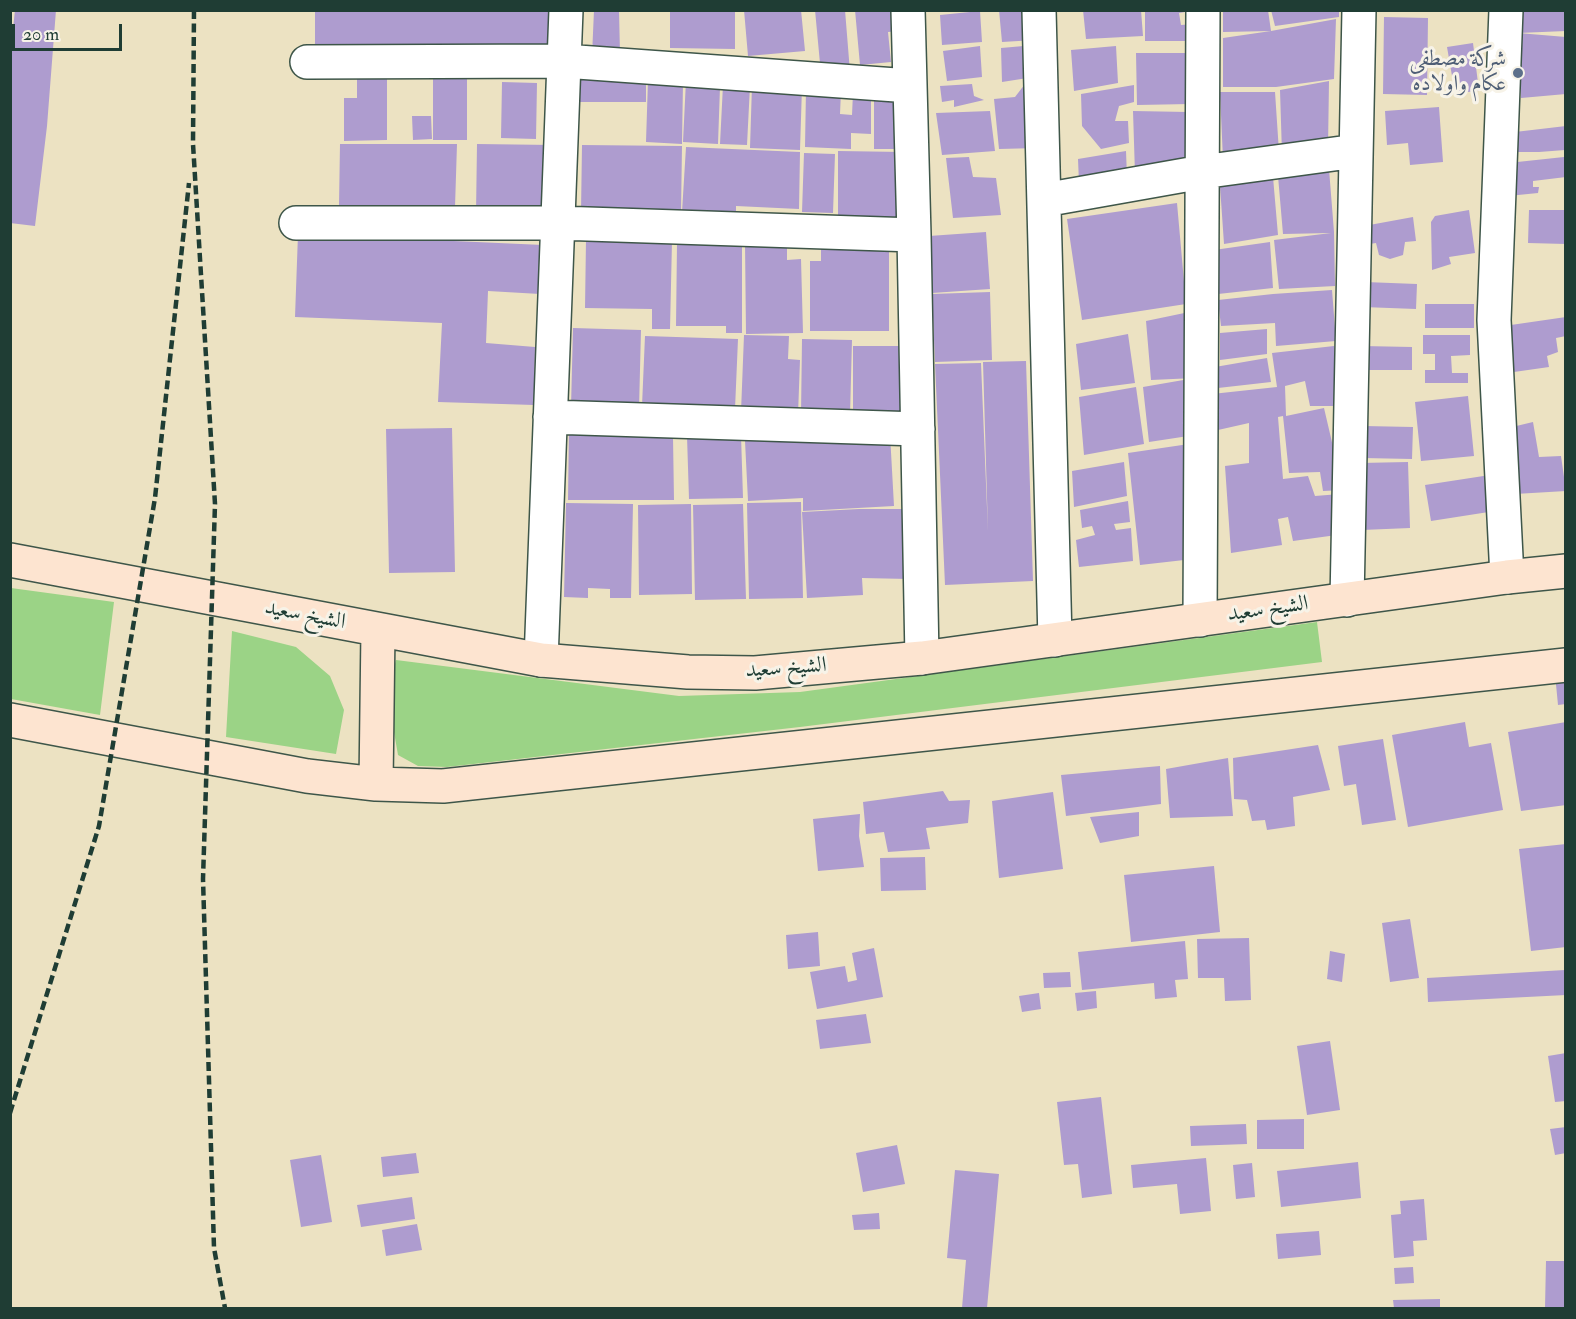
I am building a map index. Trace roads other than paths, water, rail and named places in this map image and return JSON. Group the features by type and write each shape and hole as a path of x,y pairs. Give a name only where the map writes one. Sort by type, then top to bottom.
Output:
{"main road":[{"name":"الشيخ سعيد","path":"10,560 541,660 688,672 755,673 922,658 1507,577 1566,571"},
{"path":"376,784 378,630"},
{"path":"10,720 307,776 376,784 443,786 1566,665"}],"street":[{"path":"541,660 566,10"},
{"path":"908,10 922,658"},
{"path":"1039,10 1055,640"},
{"path":"1200,620 1203,10"},
{"path":"1347,600 1359,10"},
{"path":"1506,10 1494,320 1507,577"},
{"path":"307,62 564,61 910,86"},
{"path":"1044,200 1202,172 1356,151"},
{"path":"296,223 558,223 914,235"},
{"path":"550,417 918,429"}],"railway":[{"path":"194,10 193,144 215,504 203,879 214,1248 225,1308"},
{"path":"10,1113 99,826 155,498 189,183"}],"place":[{"name":"شركة مصطفى عكام واولاده","path":"1518,73"}]}
